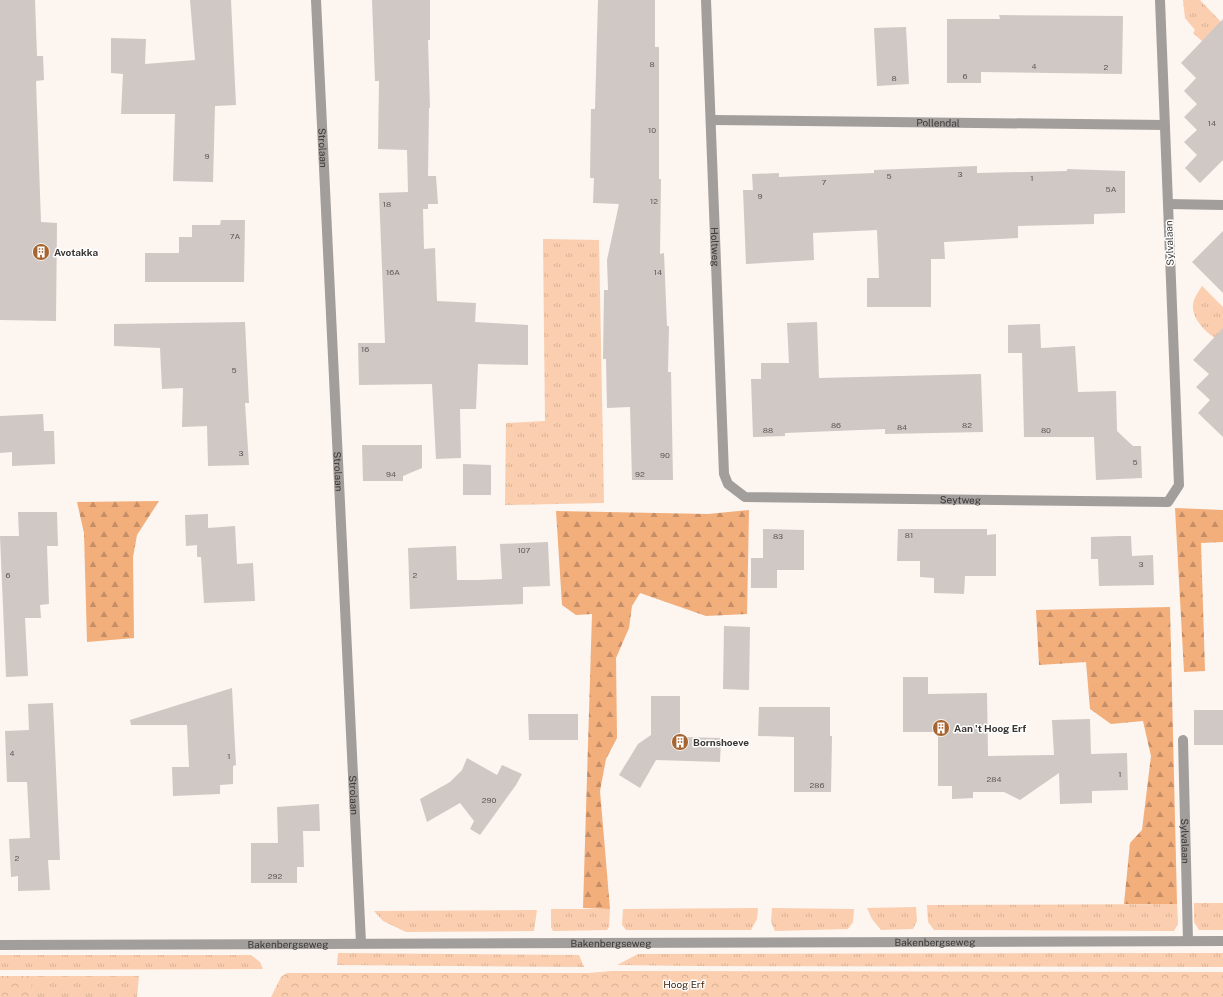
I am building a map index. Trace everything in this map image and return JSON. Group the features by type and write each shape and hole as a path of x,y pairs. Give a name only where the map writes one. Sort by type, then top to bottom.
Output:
{"street":[{"name":"Strolaan","path":"316,0 361,943"},
{"name":"Holtweg","path":"706,0 712,120 724,474 728,484 735,490"},
{"name":"Sylvalaan","path":"1160,0 1179,485"},
{"name":"Pollendal","path":"712,120 1164,125"},
{"path":"1168,204 1223,205"},
{"name":"Seytweg","path":"735,490 745,497 1168,502 1179,485"},
{"name":"Sylvalaan","path":"1183,740 1188,941"},
{"name":"Bakenbergseweg","path":"0,945 1223,941"}],"green space":[{"path":"1183,0 1200,0 1223,24 1213,51 1193,33 1195,30 1185,18"},
{"path":"543,239 599,240 604,503 505,505 506,423 545,421"},
{"path":"1202,286 1223,307 1223,342 1207,332 1195,316 1193,304 1195,297"},
{"path":"159,501 137,535 133,557 134,638 87,642 84,533 77,502"},
{"path":"1175,508 1223,510 1223,542 1201,543 1205,671 1184,672"},
{"path":"749,510 747,614 706,616 640,593 632,606 629,628 616,658 617,738 606,759 600,791 610,909 583,908 592,614 576,615 562,605 556,511 708,514"},
{"path":"1170,607 1177,904 1124,904 1130,843 1142,830 1151,756 1143,721 1111,724 1090,709 1086,662 1039,665 1036,610"},
{"path":"1194,903 1223,903 1223,930 1199,930 1194,922"},
{"path":"1177,904 1178,924 1174,931 934,930 928,922 927,905"},
{"path":"916,907 917,921 913,929 881,930 872,919 867,908"},
{"path":"758,908 757,919 751,930 626,930 622,925 623,909"},
{"path":"772,908 854,909 853,922 848,929 775,931 771,922"},
{"path":"551,909 610,909 609,927 607,930 553,931 551,927"},
{"path":"537,910 534,931 406,932 383,921 374,911"},
{"path":"338,953 579,955 584,967 337,965"},
{"path":"1223,953 1223,967 617,965 638,954"},
{"path":"0,955 251,955 260,962 263,969 0,970"},
{"name":"Hoog Erf","path":"612,971 1223,972 1223,997 271,997 281,977 287,973 588,973"},
{"path":"0,976 139,976 137,997 0,997"},
{"path":"0,976 32,976 31,997 0,997"}],"building":[{"path":"0,0 35,0 37,56 43,56 44,80 36,81 41,222 57,223 56,321 0,320"},
{"path":"190,0 231,0 236,105 215,106 213,182 173,181 175,114 121,114 123,74 111,73 111,38 146,39 145,64 195,60"},
{"path":"372,0 430,0 430,40 428,40 430,108 428,176 436,176 438,204 428,204 428,209 423,209 424,249 435,248 437,301 476,303 475,322 528,325 528,365 478,364 476,409 460,409 461,458 436,459 432,384 359,385 358,343 385,343 379,193 408,192 407,150 378,149 379,81 375,81"},
{"path":"598,0 655,0 655,47 659,47 659,179 661,179 660,254 664,253 667,326 669,326 668,372 671,372 673,480 632,480 630,407 607,408 606,359 603,359 604,290 608,290 607,260 619,204 593,203 594,178 590,178 591,109 595,109"},
{"path":"999,15 1123,16 1122,74 981,72 981,83 947,83 947,19 1000,19"},
{"path":"1223,19 1223,160 1200,183 1185,168 1197,155 1184,142 1197,130 1184,117 1197,104 1184,91 1196,78 1181,63"},
{"path":"906,27 909,84 877,86 874,28"},
{"path":"977,166 977,173 1067,171 1067,169 1125,171 1125,213 1094,214 1094,224 1018,226 1018,238 944,242 945,259 931,259 931,307 867,307 867,278 879,278 877,230 813,233 814,260 746,264 743,190 753,190 752,174 779,173 779,177 874,173 874,170"},
{"path":"221,220 245,220 244,282 145,282 145,253 179,253 179,237 192,237 192,225 220,225"},
{"path":"1223,231 1223,293 1192,262"},
{"path":"245,322 249,403 245,403 249,465 208,466 207,426 182,427 183,388 162,389 160,348 114,346 114,324"},
{"path":"817,322 819,378 981,374 983,432 885,434 885,429 785,433 785,436 753,437 751,379 761,379 761,363 789,363 787,323"},
{"path":"1040,324 1041,348 1075,346 1078,392 1116,391 1117,431 1133,446 1141,446 1142,478 1096,480 1094,437 1024,437 1022,353 1008,353 1008,325"},
{"path":"1223,328 1223,437 1198,413 1210,400 1196,387 1209,374 1193,360"},
{"path":"43,414 44,431 54,431 55,464 12,466 12,452 0,453 0,416"},
{"path":"362,445 422,445 422,468 403,476 403,481 363,481"},
{"path":"463,464 491,465 491,495 463,495"},
{"path":"18,512 57,512 58,546 47,546 49,604 40,605 41,618 25,618 28,676 6,677 0,536 19,536"},
{"path":"208,514 208,528 235,526 237,564 253,563 255,601 204,603 201,557 197,557 197,545 186,546 185,515"},
{"path":"763,529 804,530 804,570 777,570 777,588 751,588 751,558 763,558"},
{"path":"898,529 987,529 987,535 996,534 996,576 965,576 964,594 934,593 934,578 920,577 920,561 897,561"},
{"path":"1131,536 1132,556 1153,555 1154,585 1099,586 1098,559 1091,559 1091,537"},
{"path":"548,542 550,586 523,587 523,604 410,609 408,548 456,546 457,580 502,579 500,544"},
{"path":"724,626 750,627 749,690 723,689"},
{"path":"903,677 928,677 928,694 987,693 988,756 1054,755 1052,720 1090,719 1091,754 1127,753 1128,790 1092,791 1092,803 1060,804 1059,773 1020,800 1004,792 973,792 973,798 952,799 952,786 938,786 938,732 903,732"},
{"path":"232,688 236,765 233,766 233,784 220,785 220,794 173,796 172,767 189,767 187,725 131,725 130,720"},
{"name":"Bornshoeve","path":"651,696 680,696 680,737 721,738 720,762 656,760 640,788 619,775 638,744 651,735"},
{"path":"53,703 60,860 48,860 50,890 18,891 18,876 11,877 9,839 30,838 27,782 7,782 5,731 29,730 28,704"},
{"path":"759,707 830,707 830,736 832,736 831,792 794,792 794,737 758,736"},
{"path":"1194,710 1223,710 1223,745 1194,745"},
{"path":"528,714 578,714 578,740 529,740"},
{"path":"467,758 497,775 502,765 522,774 516,785 480,835 470,829 474,821 460,803 427,822 420,799 450,782 462,770"},
{"path":"319,804 320,831 303,831 304,867 297,867 297,883 251,883 251,843 278,843 277,807"}],"place":[{"name":"Avotakka","path":"41,252"},
{"name":"Aan 't Hoog Erf","path":"941,728"},
{"name":"Bornshoeve","path":"680,742"}]}
